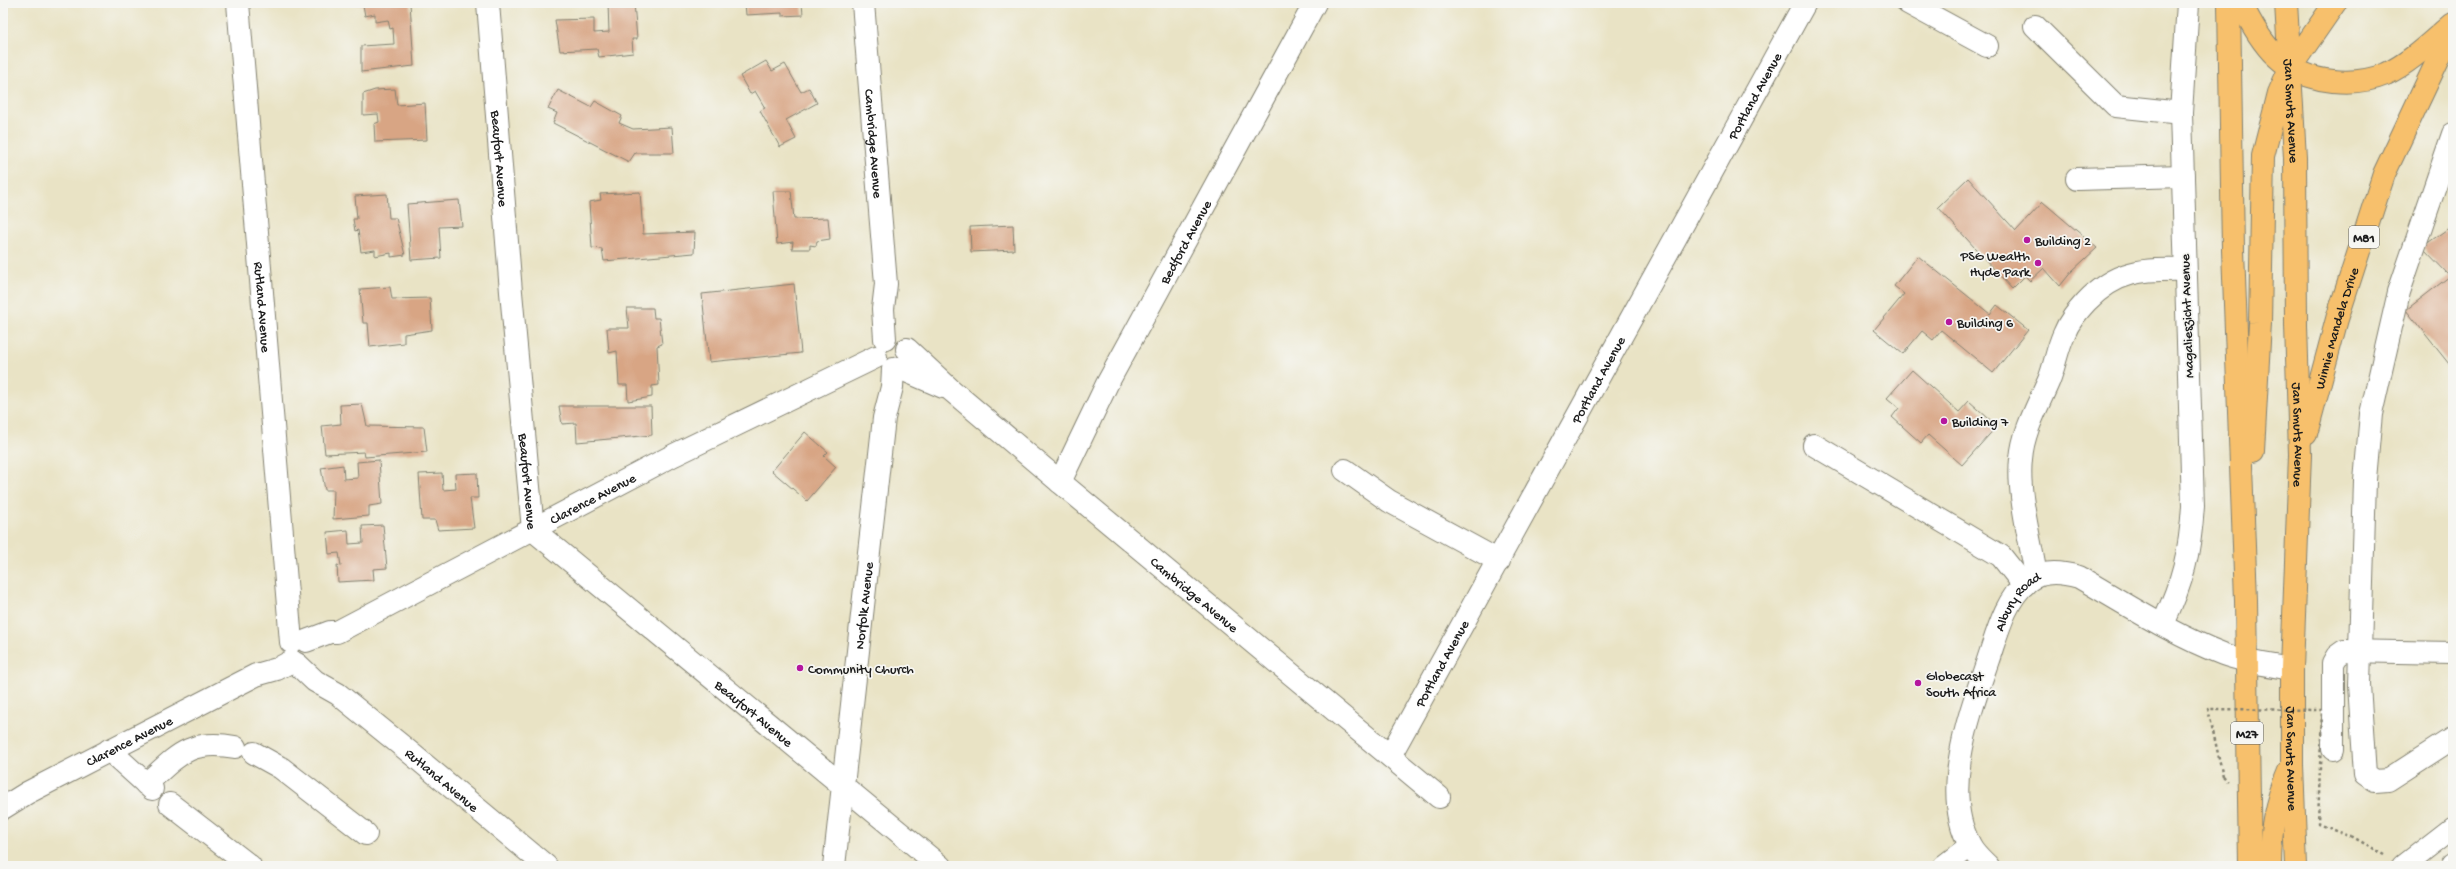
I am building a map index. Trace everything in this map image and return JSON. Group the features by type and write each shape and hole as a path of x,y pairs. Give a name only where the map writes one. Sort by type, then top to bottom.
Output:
{"main road":[{"name":"M27","path":"2229,3 2233,250 2246,600 2250,866"},
{"path":"2241,3 2255,31 2266,46 2290,68 2306,76 2326,81 2346,83 2365,81 2387,73 2402,65 2453,24"},
{"name":"Jan Smuts Avenue","path":"2286,3 2295,158 2296,325 2300,455 2292,669 2292,765 2296,856"},
{"path":"2246,600 2260,322 2263,156 2279,93 2290,68 2335,3"},
{"name":"Winnie Mandela Drive","path":"2300,455 2337,319 2384,174 2453,28"},
{"path":"2270,866 2272,822 2276,803 2292,765"},
{"path":"2296,856 2312,866"}],"street":[{"name":"Rutland Avenue","path":"238,3 290,610 298,626 300,651 315,681 338,694 546,866"},
{"name":"Beaufort Avenue","path":"488,3 510,284 533,530 940,866"},
{"name":"Cambridge Avenue","path":"863,3 886,284 883,308 889,353 951,390 1439,796"},
{"name":"Bedford Avenue","path":"1060,482 1107,384 1315,3"},
{"name":"Portland Avenue","path":"1390,756 1499,561 1805,3"},
{"path":"1908,3 1987,46"},
{"name":"Magalieszicht Avenue","path":"2163,624 2178,593 2191,543 2192,506 2181,113 2188,3"},
{"path":"2035,26 2116,106 2181,113"},
{"path":"2453,134 2399,292 2372,414 2365,480 2359,685 2365,774 2375,781 2381,781 2415,764 2453,738"},
{"path":"2077,178 2183,176"},
{"path":"2030,580 2020,460 2031,419 2053,370 2068,326 2098,289 2115,278 2136,271 2185,270"},
{"name":"Clarence Avenue","path":"3,808 109,750 256,675 269,661 300,651 330,632 338,632 674,455 829,379 889,353"},
{"name":"Norfolk Avenue","path":"834,866 884,418 892,387 889,353"},
{"path":"1814,445 2001,556 2030,580"},
{"path":"1345,470 1388,501 1499,561"},
{"name":"Albury Road","path":"1988,866 1970,846 1962,823 1958,795 1958,766 1965,731 1998,632 2010,604 2030,580 2065,573 2079,578 2163,624 2223,654 2247,661 2292,669"},
{"path":"2333,749 2333,663 2337,656 2344,651 2453,653"},
{"path":"109,750 149,786 178,756 189,748 203,745 244,750 281,768 366,834"},
{"path":"170,804 250,866"},
{"path":"2404,866 2453,828"},
{"path":"1944,866 1970,846"}],"path":[{"path":"2223,776 2208,709 2322,710 2318,823 2351,836 2404,866"}],"building":[{"path":"357,3 410,3 414,66 361,72 361,46 394,44 393,28 390,29 388,20 375,22 375,14 365,16 363,5 357,5"},
{"path":"608,3 634,3 637,39 632,39 633,53 599,57 597,49 560,51 555,20 594,19 594,33 609,32"},
{"path":"745,3 802,3 803,15 782,16 782,13 746,15"},
{"path":"766,61 772,71 785,64 801,92 809,88 817,103 786,120 796,139 780,147 760,111 765,108 755,91 750,94 740,76"},
{"path":"395,89 397,105 425,103 427,140 375,142 374,124 379,122 378,114 363,115 363,94 375,90"},
{"path":"558,90 591,107 595,101 622,116 619,123 633,129 672,127 674,153 635,153 629,162 553,123 557,113 548,109"},
{"name":"Building 2","path":"1968,178 2016,231 2043,202 2097,248 2072,271 2060,286 2044,268 2030,281 2025,276 2012,289 1938,207"},
{"path":"773,191 791,191 794,219 828,218 830,239 817,241 816,246 810,245 810,249 792,249 793,242 777,244"},
{"path":"640,192 643,234 695,232 694,253 604,261 602,249 592,248 589,202 601,200 600,194"},
{"path":"387,194 389,218 396,218 405,255 391,257 391,253 375,256 375,250 361,252 358,230 355,231 353,219 357,219 355,196"},
{"path":"459,200 462,226 439,227 441,258 411,260 407,204"},
{"path":"1013,225 1014,250 971,252 970,227"},
{"path":"2453,225 2453,369 2406,310 2450,276 2422,247"},
{"name":"Building 6","path":"1918,256 1990,314 1997,305 2028,330 1993,373 1941,330 1933,340 1922,331 1903,354 1874,330 1904,294 1894,286"},
{"path":"794,284 801,353 709,362 702,294"},
{"path":"390,287 392,299 430,298 432,330 404,334 404,343 370,347 368,323 363,323 360,289"},
{"path":"627,308 653,308 654,318 659,318 662,344 657,346 659,385 652,386 652,397 628,401 627,385 619,385 617,351 609,353 607,328 629,328"},
{"name":"Building 7","path":"1912,370 1959,412 1969,401 1997,426 1962,465 1928,435 1921,443 1892,417 1899,408 1887,398"},
{"path":"362,404 367,426 424,427 427,452 365,457 364,452 325,454 322,426 341,424 340,405"},
{"path":"559,406 651,406 652,435 577,442 576,423 562,424"},
{"path":"805,432 828,452 824,456 836,467 807,501 772,471"},
{"path":"379,460 382,504 369,506 369,516 333,519 334,490 325,490 321,468 343,465 344,479 358,478 357,462"},
{"path":"442,473 443,490 456,489 455,474 477,473 478,498 470,498 474,528 438,530 435,520 422,520 419,474"},
{"path":"383,525 387,568 373,569 374,580 338,582 337,565 341,566 339,553 329,554 327,532 348,530 349,544 363,543 362,526"}],"place":[{"name":"Building 2","path":"2027,240"},
{"name":"PSG Wealth Hyde Park","path":"2038,263"},
{"name":"Building 6","path":"1949,322"},
{"name":"Building 7","path":"1944,421"},
{"name":"Community Church","path":"800,668"},
{"name":"Globecast South Africa","path":"1918,683"}]}
